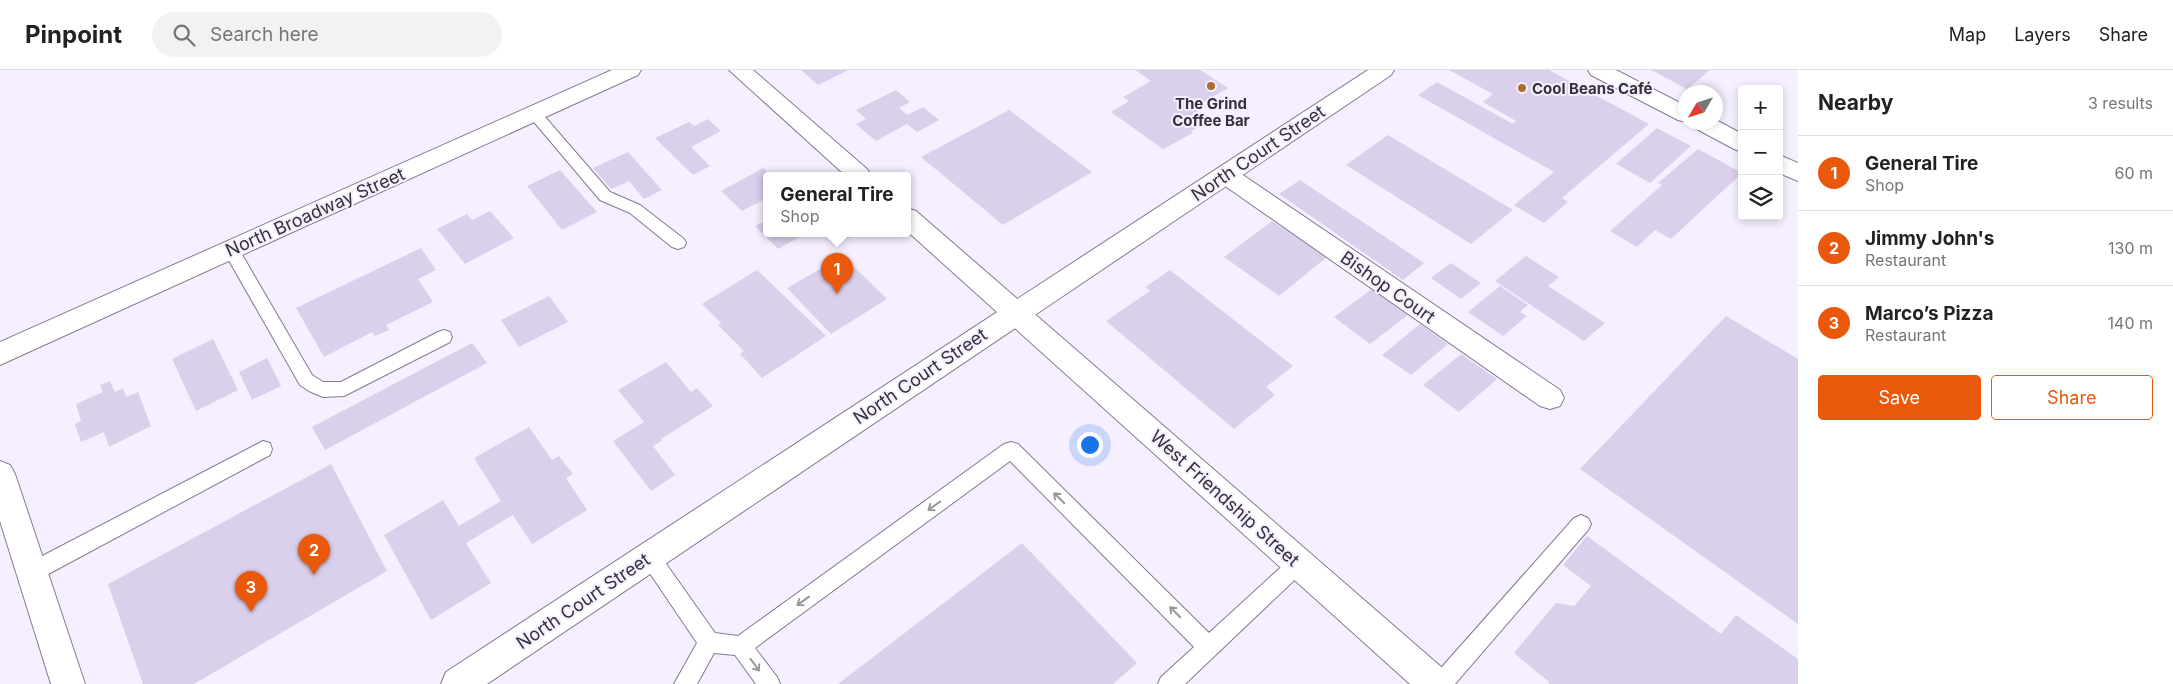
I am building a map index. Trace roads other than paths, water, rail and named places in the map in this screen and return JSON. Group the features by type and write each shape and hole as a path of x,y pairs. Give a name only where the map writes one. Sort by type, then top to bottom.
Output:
{"main road":[{"name":"North Broadway Street","path":"0,354 630,70"},
{"path":"740,70 856,172"},
{"name":"North Court Street","path":"458,684 1383,70"},
{"path":"1598,70 1678,111"},
{"path":"1716,130 1738,142"},
{"path":"1783,165 1798,172"},
{"name":"Bishop Court","path":"1226,175 1550,398"},
{"name":"West Friendship Street","path":"911,221 1435,684"},
{"path":"0,474 68,684"}],"lane":[{"path":"534,113 605,196 635,209 678,243"},
{"path":"231,250 306,380 315,388 327,391 344,389 444,337"},
{"path":"32,572 264,449"},
{"path":"650,557 709,642 741,646 1011,450 1209,647"},
{"path":"1441,684 1581,524"},
{"path":"1169,684 1299,564"},
{"path":"686,684 709,642"},
{"path":"741,646 769,684"}],"place":[{"name":"The Grind Coffee Bar","path":"1211,86"},
{"name":"Cool Beans Café","path":"1522,88"},
{"name":"General Tire","path":"837,294"},
{"name":"Jimmy John's","path":"314,575"},
{"name":"Marco’s Pizza","path":"251,612"}]}
